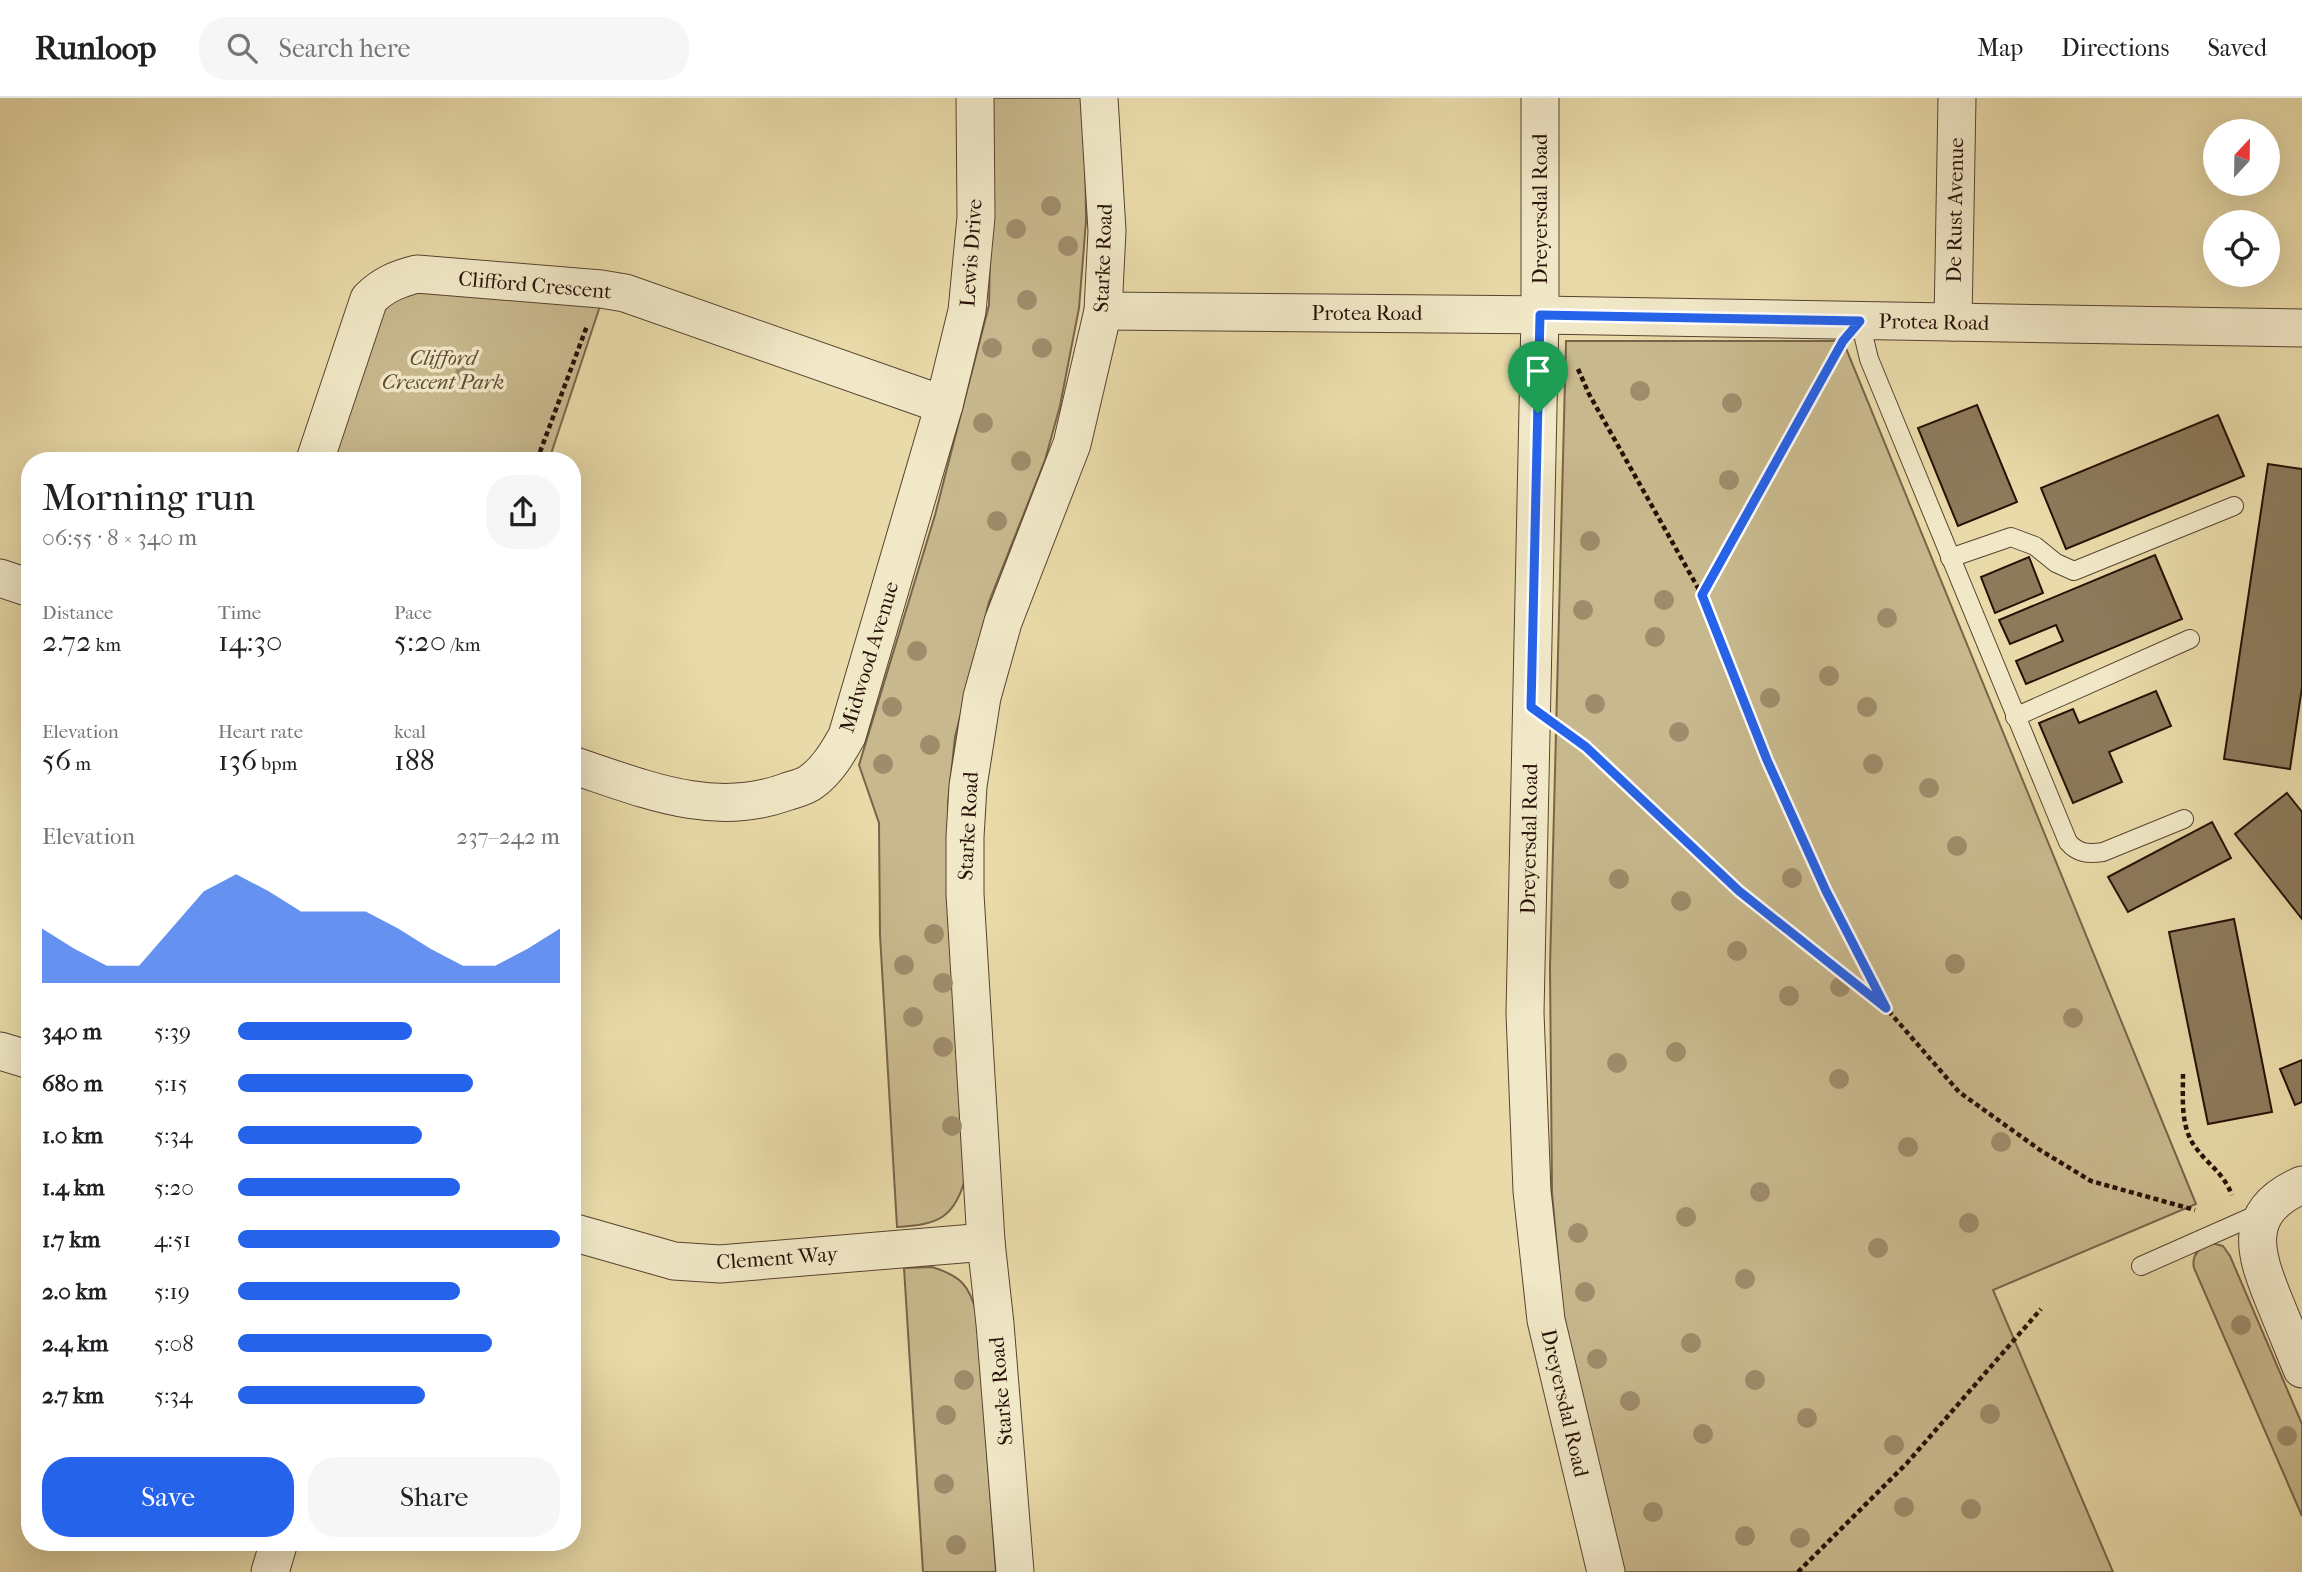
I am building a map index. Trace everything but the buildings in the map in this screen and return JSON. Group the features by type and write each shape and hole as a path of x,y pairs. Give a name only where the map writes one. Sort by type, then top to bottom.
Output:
{"street":[{"name":"Lewis Drive","path":"944,405 967,311 976,218 975,98"},
{"name":"Starke Road","path":"1015,1572 986,1242 965,894 965,837 974,734 1003,622 1072,444 1104,311 1107,231 1099,98"},
{"name":"Dreyersdal Road","path":"1540,98 1540,315 1525,1013 1532,1191 1546,1320 1606,1572"},
{"name":"De Rust Avenue","path":"1953,322 1957,98"},
{"name":"Clifford Crescent","path":"318,452 369,299 380,288 397,279 417,274 625,293 944,405"},
{"name":"Protea Road","path":"1104,311 1540,315 2302,328"},
{"name":"Midwood Avenue","path":"581,768 657,793 692,801 727,803 773,796 810,783 832,760 848,736 944,405"},
{"path":"0,578 21,585"},
{"path":"0,1051 21,1057"},
{"path":"2302,1185 2256,1216 2260,1224 2256,1243 2259,1264 2302,1369"},
{"name":"Clement Way","path":"581,1235 674,1261 720,1264 986,1242"},
{"path":"270,1572 276,1551"}],"lane":[{"path":"1860,321 1869,359 2068,842 2072,847 2091,854 2103,852 2184,819"},
{"path":"1950,558 2011,537 2035,546 2056,564 2074,571 2234,506"},
{"path":"2015,717 2190,639"},
{"path":"2141,1266 2256,1216"}],"path":[{"path":"540,452 601,289"},
{"path":"1702,595 1843,341 1860,321"},
{"path":"1575,362 1589,394 1702,595 1767,760 1826,891 1886,1008"},
{"path":"1531,707 1586,747 1739,891 1886,1008 1959,1092 2040,1150 2091,1181 2158,1201 2256,1216"},
{"path":"2183,1074 2183,1114 2194,1147 2225,1177 2256,1216"},
{"path":"1798,1572 1907,1463 2041,1309"}],"green space":[{"path":"993,98 1081,98 1085,132 1086,221 1079,308 1060,406 1045,460 989,602 955,737 948,803 966,1176 956,1201 943,1216 924,1224 897,1227 880,935 879,823 859,765 935,515 989,305"},
{"name":"Clifford Crescent Park","path":"397,284 604,294 552,452 320,452 368,307"},
{"path":"1566,341 1843,341 2196,1204 1993,1290 2113,1572 1624,1572 1599,1500 1564,1324 1552,1193 1550,967"},
{"path":"2212,1243 2223,1246 2230,1256 2302,1424 2302,1516 2194,1268 2197,1252"},
{"path":"932,1267 950,1274 962,1283 971,1296 977,1314 996,1572 923,1572 904,1268"}],"route":[{"path":"1540,315 1860,321 1843,341 1702,595 1767,760 1826,891 1886,1008 1739,891 1586,747 1531,707 1538,413 1540,315"}]}
